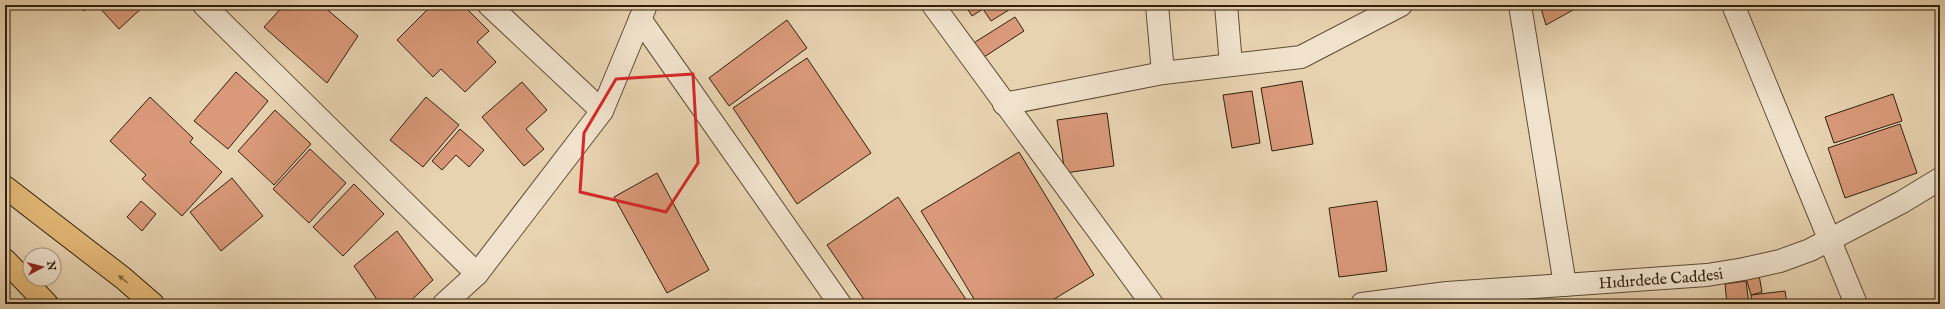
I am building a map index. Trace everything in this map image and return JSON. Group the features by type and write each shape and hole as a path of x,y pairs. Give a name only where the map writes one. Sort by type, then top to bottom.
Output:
{"main road":[{"path":"5,186 153,304"},
{"path":"5,260 46,304"}],"street":[{"path":"204,5 478,274"},
{"path":"489,5 602,111"},
{"path":"933,5 1004,104 1152,304"},
{"path":"1157,5 1163,73"},
{"path":"1226,5 1231,65"},
{"path":"1004,104 1163,73 1300,57 1401,5"},
{"path":"1520,5 1565,285"},
{"path":"1733,5 1831,239 1856,304"},
{"path":"444,304 478,274 602,111 643,12"},
{"path":"643,12 840,304"},
{"name":"Hıdırdede Caddesi","path":"1362,304 1447,293 1524,296 1565,285 1707,275 1744,269 1780,261 1831,239 1902,202 1940,179"}],"highlighted area":[{"path":"693,74 698,163 666,212 580,192 584,133 616,79"}],"building":[{"path":"79,5 91,5 84,11"},
{"path":"97,5 145,5 119,29"},
{"path":"284,5 322,5 358,36 327,83 264,27"},
{"path":"432,5 463,5 489,31 477,42 496,62 465,92 441,69 433,77 397,40"},
{"path":"965,5 1010,5 1012,8 991,21 983,9 972,16"},
{"path":"1540,5 1582,5 1546,25"},
{"path":"1015,17 1024,31 981,59 972,44"},
{"path":"787,20 807,48 729,106 709,78"},
{"path":"807,58 871,153 797,204 733,108"},
{"path":"236,72 268,101 228,149 194,121"},
{"path":"1302,81 1313,144 1272,151 1261,88"},
{"path":"522,82 547,110 526,129 544,149 524,166 482,117"},
{"path":"1252,91 1260,143 1232,148 1223,95"},
{"path":"1893,94 1902,121 1834,143 1825,117"},
{"path":"150,97 193,138 190,142 222,172 182,216 142,179 146,175 110,141"},
{"path":"426,97 459,125 423,167 390,140"},
{"path":"275,110 311,144 274,185 238,151"},
{"path":"1107,113 1114,166 1065,173 1057,120"},
{"path":"1900,124 1917,173 1845,198 1828,148"},
{"path":"460,129 484,150 469,167 456,155 442,170 432,161"},
{"path":"310,149 346,183 309,223 273,189"},
{"path":"1019,152 1094,275 1046,304 977,304 921,211"},
{"path":"657,173 709,270 667,293 614,197"},
{"path":"232,178 263,216 221,251 190,212"},
{"path":"354,184 384,214 343,256 313,227"},
{"path":"898,197 969,304 867,304 827,245"},
{"path":"141,201 156,214 142,231 127,217"},
{"path":"1377,201 1387,271 1339,277 1329,208"},
{"path":"397,231 433,280 407,304 380,304 354,266"},
{"path":"1759,275 1762,292 1751,295 1746,278"},
{"path":"1746,281 1749,304 1727,304 1725,284"},
{"path":"1785,291 1787,304 1752,304 1751,295"}]}
